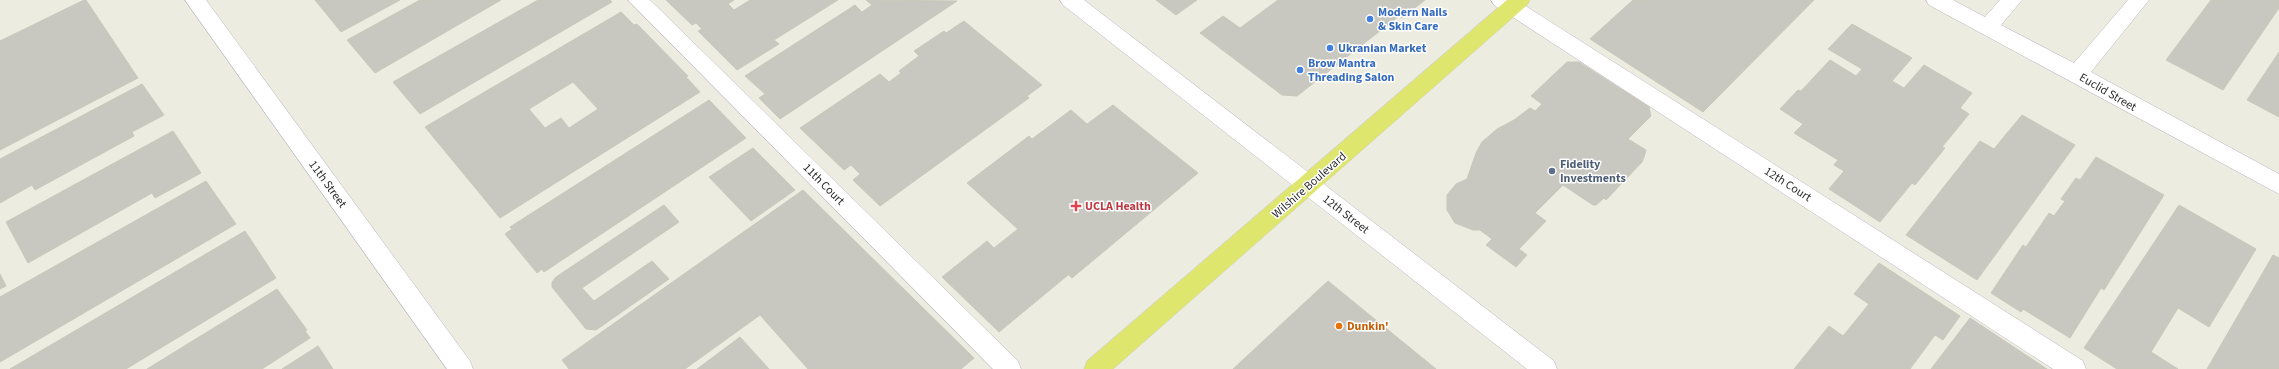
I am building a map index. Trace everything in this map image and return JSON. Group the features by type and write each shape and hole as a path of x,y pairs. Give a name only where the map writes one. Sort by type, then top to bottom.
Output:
{"main road":[{"name":"Wilshire Boulevard","path":"1096,369 1309,185 1511,2"}],"street":[{"name":"11th Street","path":"195,0 461,369"},
{"name":"11th Court","path":"638,0 1009,369"},
{"name":"12th Street","path":"1070,0 1545,369"},
{"name":"Euclid Street","path":"1936,0 2077,74 2279,185"},
{"path":"1987,28 2012,0"},
{"path":"2077,74 2139,0"},
{"name":"12th Court","path":"1511,2 2074,369"}],"building":[{"path":"86,0 138,78 0,150 0,41"},
{"path":"315,0 400,0 341,32"},
{"path":"420,0 501,0 375,73 347,40"},
{"path":"538,0 610,0 612,2 420,114 393,82"},
{"path":"666,0 734,0 728,4 734,10 750,0 838,0 774,40 779,44 737,70 698,31 702,29 696,23 692,25"},
{"path":"866,0 957,1 780,119 759,98 765,94 745,76 855,5 862,12 872,5"},
{"path":"1156,0 1197,0 1176,15"},
{"path":"1278,0 1375,0 1399,16 1297,96 1282,95 1200,33 1223,16 1240,28"},
{"path":"1375,0 1425,0 1402,18"},
{"path":"1633,0 1814,0 1703,112 1590,39"},
{"path":"2211,0 2279,0 2279,8 2223,90 2166,60"},
{"path":"621,12 634,25 637,24 688,76 686,77 700,92 500,218 425,127","holes":["573,82 598,109 569,128 561,118 545,128 529,109"]},
{"path":"964,21 1042,85 1027,96 1029,98 880,206 853,180 860,174 851,165 844,170 800,128 880,74 889,82 901,73 899,71 919,56 914,51 944,31 946,33"},
{"path":"1852,24 1912,58 1892,81 1904,88 1924,65 1972,93 1960,108 1969,114 1942,147 1945,148 1915,185 1912,183 1880,222 1829,189 1844,171 1834,165 1838,160 1794,133 1803,124 1780,109 1798,90 1801,91 1830,60 1856,76 1862,69 1828,49"},
{"path":"2279,52 2279,117 2247,100"},
{"name":"Fidelity Investments","path":"1567,62 1579,62 1649,107 1651,116 1628,139 1646,150 1642,162 1606,200 1604,198 1596,205 1593,205 1563,185 1535,213 1546,221 1519,249 1527,255 1516,267 1486,245 1492,239 1480,230 1473,230 1455,223 1447,210 1447,195 1456,184 1467,179 1476,153 1482,142 1497,129 1514,120 1530,108 1535,111 1542,104 1531,96"},
{"path":"142,84 164,115 132,132 134,136 35,190 32,185 0,203 0,159"},
{"path":"709,100 746,138 544,272 542,269 537,273 505,234 512,229 510,227"},
{"name":"UCLA Health","path":"1113,105 1198,173 1072,278 967,183 1029,136 1032,139 1071,110 1087,124"},
{"path":"2022,115 2075,145 1977,280 1906,235 1980,141 1994,149"},
{"path":"173,131 201,173 155,198 152,193 28,263 6,222"},
{"path":"753,148 795,190 751,221 709,177"},
{"path":"2096,157 2164,195 2104,290 2101,288 2070,338 2023,309 2021,312 1991,293 2023,245 2026,247 2049,213 2054,216 2065,201 2061,199 2076,178 2080,180"},
{"path":"206,181 236,224 0,362 0,297"},
{"path":"803,190 974,358 961,369 808,369 760,315 685,369 569,369 562,360"},
{"path":"664,205 679,222 582,288 594,301 652,261 669,279 596,330 586,329 552,287 552,282 556,277"},
{"path":"2179,205 2256,249 2209,327 2178,308 2151,352 2178,369 2117,369 2084,348"},
{"path":"1018,229 1068,275 999,332 942,277 987,241 994,248"},
{"path":"245,231 276,278 126,369 10,369"},
{"path":"2273,255 2279,258 2279,369 2207,369"},
{"path":"1879,263 1960,316 1943,340 1935,335 1910,369 1794,369 1829,326 1843,336 1869,304 1854,294"},
{"path":"0,274 6,286 0,289"},
{"path":"1328,281 1436,369 1233,369"},
{"path":"277,289 307,330 305,331 310,338 262,369 147,369"},
{"path":"1970,318 2047,369 1931,369"},
{"path":"740,337 769,369 697,369"},
{"path":"318,346 333,369 282,369"}],"place":[{"name":"Modern Nails & Skin Care","path":"1370,19"},
{"name":"Ukranian Market","path":"1330,48"},
{"name":"Brow Mantra Threading Salon","path":"1300,70"},
{"name":"Fidelity Investments","path":"1552,171"},
{"name":"UCLA Health","path":"1076,206"},
{"name":"Dunkin'","path":"1339,326"}]}
